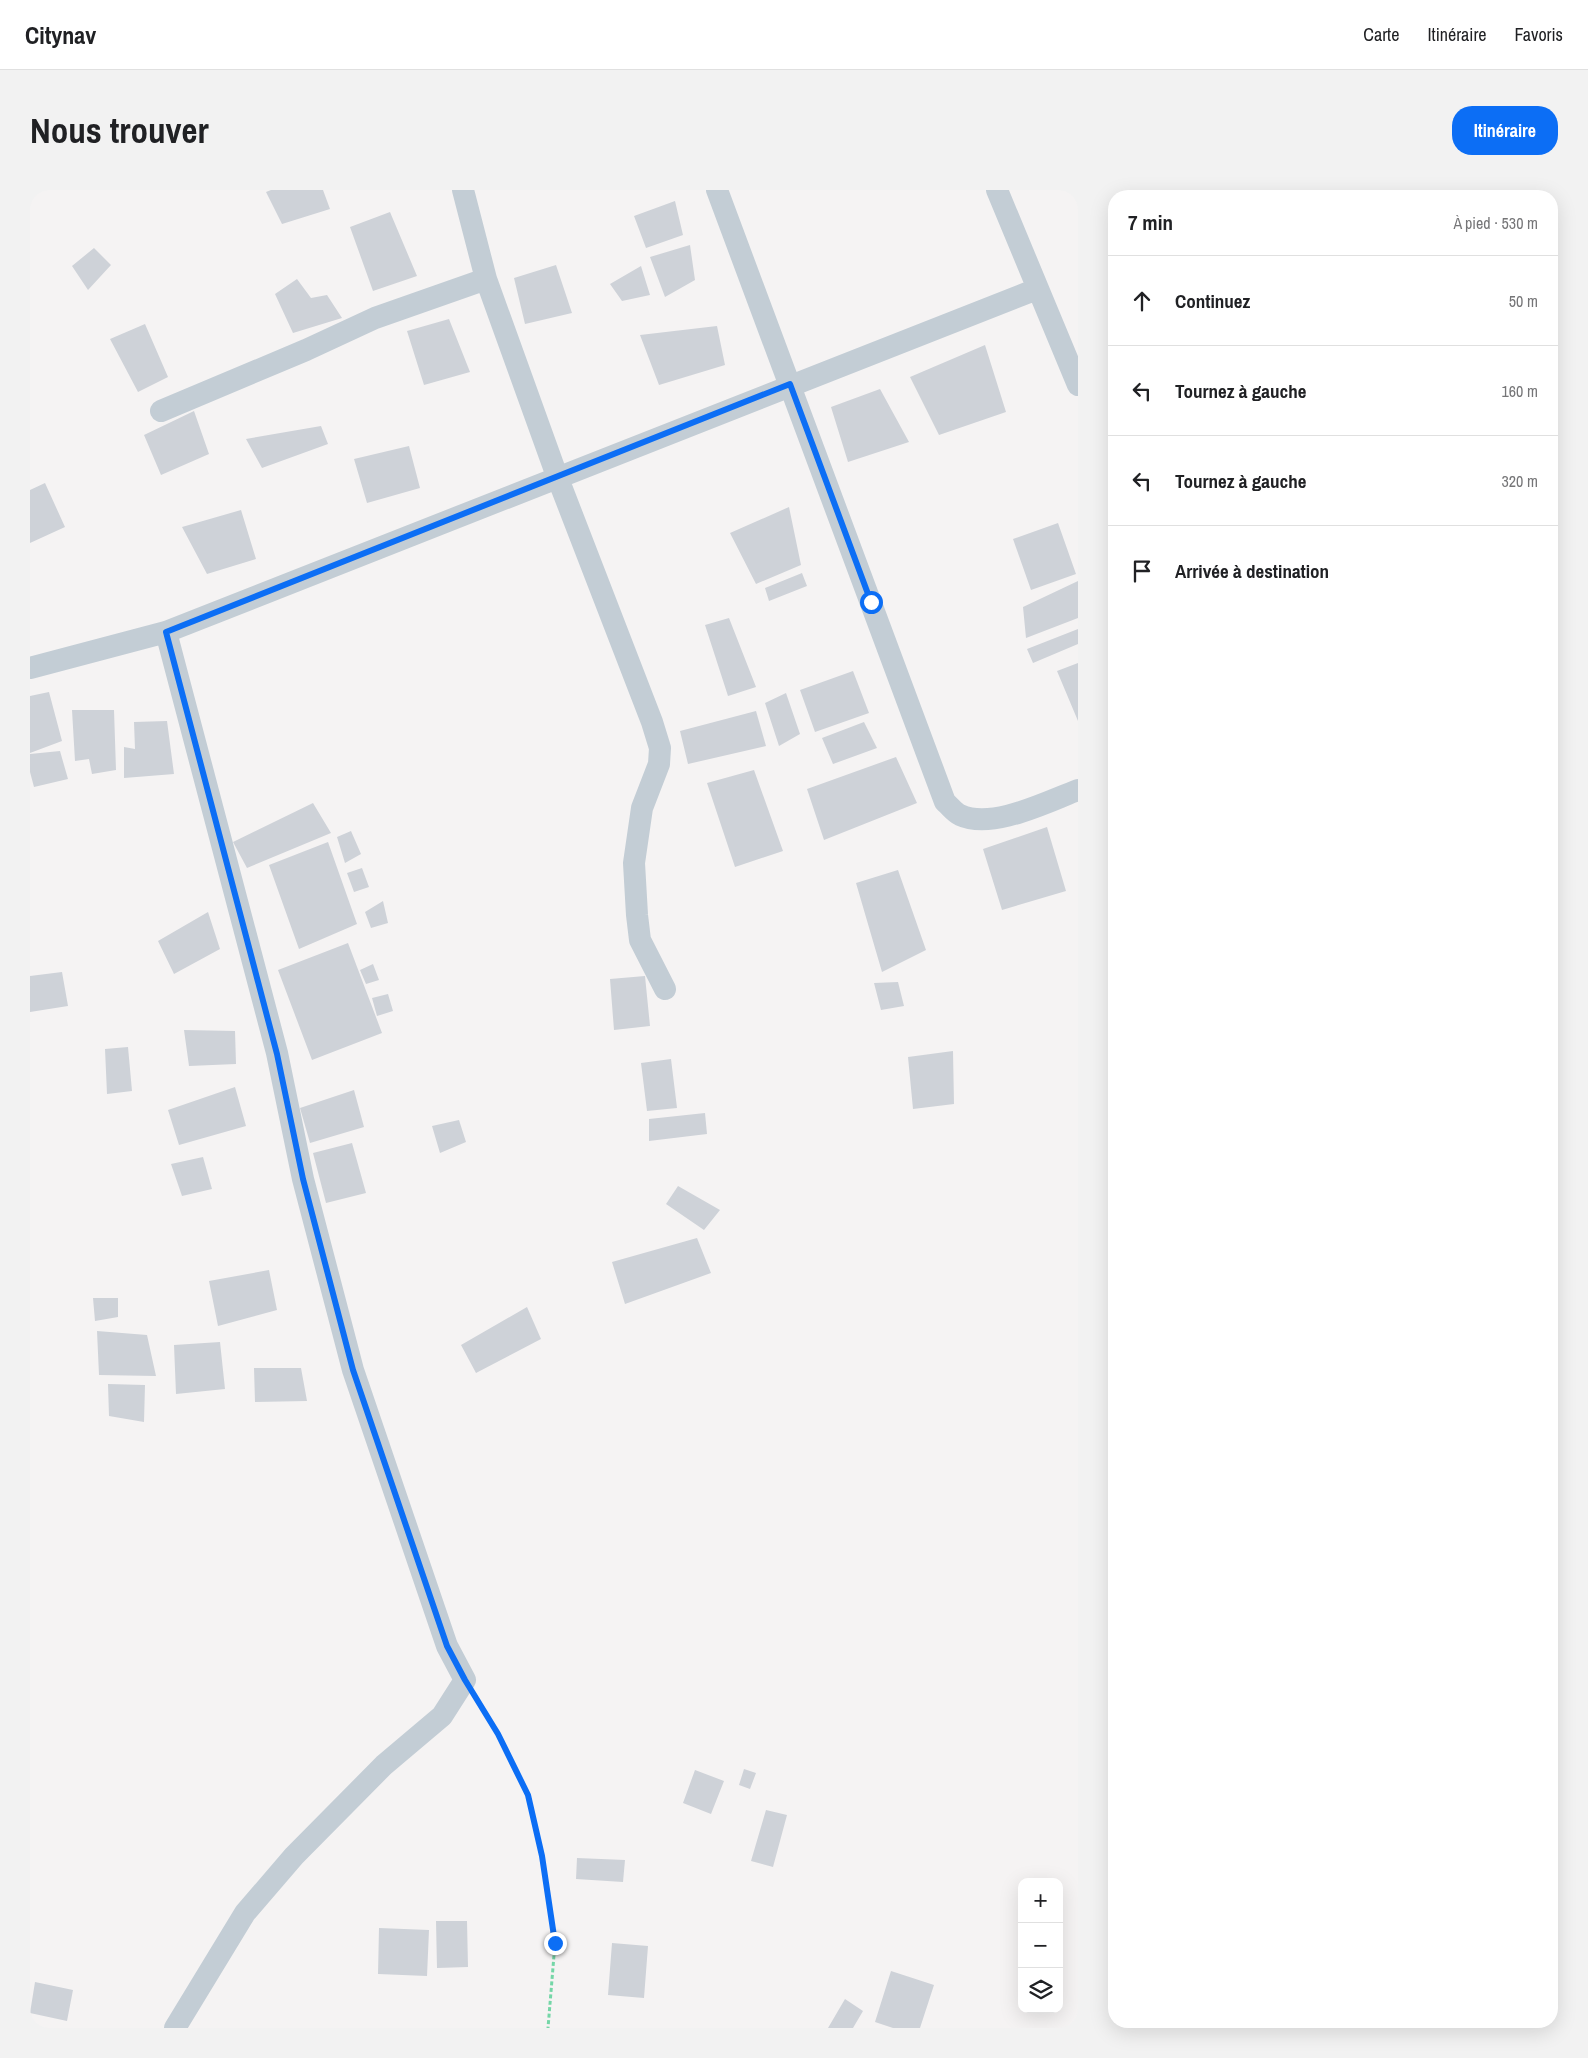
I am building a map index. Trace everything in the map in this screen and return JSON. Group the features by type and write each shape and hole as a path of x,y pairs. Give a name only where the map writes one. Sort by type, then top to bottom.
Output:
{"street":[{"path":"463,190 486,279 557,476 652,722 660,748 659,764 642,808 634,863 640,940 664,989"},
{"path":"717,190 945,802 958,814 976,820 996,820 1078,790"},
{"path":"997,190 1078,385"},
{"path":"161,411 306,350 375,318 486,279"},
{"path":"30,668 166,632 790,384 1037,289"},
{"path":"166,632 277,1054 303,1179 353,1370 447,1646 465,1680 442,1716 384,1765 294,1856 245,1913 175,2028"}],"path":[{"path":"465,1680 498,1734 528,1795 542,1856 555,1943 548,2028"}],"building":[{"path":"271,190 323,190 330,209 282,224 266,192"},
{"path":"675,201 683,235 646,248 634,216"},
{"path":"390,212 417,276 373,291 350,227"},
{"path":"690,245 695,280 665,297 650,257"},
{"path":"94,248 111,265 88,290 72,266"},
{"path":"556,265 572,313 525,324 514,278"},
{"path":"641,266 650,295 622,301 610,284"},
{"path":"297,279 311,298 327,295 342,318 293,333 275,294"},
{"path":"449,319 470,372 424,385 407,331"},
{"path":"145,324 168,377 138,392 110,339"},
{"path":"717,326 725,365 659,385 640,335"},
{"path":"985,345 1006,412 939,435 910,377"},
{"path":"880,389 909,442 848,462 831,407"},
{"path":"194,411 209,454 161,475 144,435"},
{"path":"321,426 328,444 262,468 246,439"},
{"path":"409,446 420,488 367,503 354,459"},
{"path":"45,483 65,527 30,543 30,490"},
{"path":"789,507 801,565 756,584 730,533"},
{"path":"241,510 256,559 207,574 182,527"},
{"path":"1058,523 1076,574 1031,590 1013,539"},
{"path":"802,573 807,586 769,601 765,588"},
{"path":"1078,581 1078,618 1026,638 1023,607"},
{"path":"729,618 756,687 728,696 705,625"},
{"path":"1078,629 1078,644 1033,663 1027,649"},
{"path":"1078,663 1078,721 1057,671"},
{"path":"853,671 869,713 815,732 800,690"},
{"path":"49,692 62,741 30,753 30,696"},
{"path":"786,693 800,734 779,746 765,703"},
{"path":"72,710 114,710 116,770 92,774 89,759 75,761"},
{"path":"756,711 766,746 688,764 680,731"},
{"path":"167,721 174,774 124,778 124,747 135,749 134,722"},
{"path":"864,722 877,748 833,764 822,738"},
{"path":"60,751 68,779 34,787 30,772 30,754"},
{"path":"896,757 917,803 824,840 807,789"},
{"path":"754,770 783,851 735,867 707,783"},
{"path":"313,803 331,833 247,868 233,842"},
{"path":"1047,827 1066,891 1002,910 983,849"},
{"path":"351,831 361,854 345,863 337,837"},
{"path":"328,842 357,924 299,949 269,865"},
{"path":"362,868 369,887 354,892 347,873"},
{"path":"898,870 926,950 882,972 856,883"},
{"path":"383,901 388,923 371,928 365,912"},
{"path":"208,912 220,949 174,974 158,941"},
{"path":"348,943 382,1033 312,1060 278,970"},
{"path":"373,964 379,980 366,984 360,970"},
{"path":"62,972 68,1006 30,1012 30,976"},
{"path":"645,976 650,1026 614,1030 610,979"},
{"path":"898,982 904,1006 881,1010 874,983"},
{"path":"388,994 393,1011 377,1016 372,998"},
{"path":"184,1030 235,1031 236,1064 189,1066"},
{"path":"128,1047 132,1091 107,1094 105,1049"},
{"path":"953,1051 954,1104 913,1109 908,1057"},
{"path":"671,1059 677,1108 647,1111 641,1063"},
{"path":"235,1087 246,1126 179,1145 168,1110"},
{"path":"354,1090 364,1127 310,1143 300,1108"},
{"path":"705,1113 707,1134 649,1141 649,1119"},
{"path":"459,1120 466,1142 440,1153 432,1126"},
{"path":"352,1143 366,1193 326,1203 313,1153"},
{"path":"203,1157 212,1189 182,1196 171,1164"},
{"path":"678,1186 720,1210 704,1230 666,1204"},
{"path":"697,1238 711,1273 625,1304 612,1262"},
{"path":"269,1270 277,1310 218,1326 209,1281"},
{"path":"93,1298 118,1298 118,1317 95,1321"},
{"path":"527,1307 541,1339 476,1373 461,1345"},
{"path":"97,1331 147,1335 156,1376 99,1375"},
{"path":"220,1342 225,1389 176,1394 174,1345"},
{"path":"254,1368 301,1368 307,1401 255,1402"},
{"path":"108,1384 145,1385 144,1422 109,1416"},
{"path":"744,1769 756,1773 750,1789 739,1785"},
{"path":"695,1770 724,1781 711,1814 683,1803"},
{"path":"766,1810 787,1815 773,1867 751,1861"},
{"path":"577,1858 625,1860 623,1882 576,1879"},
{"path":"436,1921 467,1921 468,1967 437,1968"},
{"path":"379,1928 429,1930 427,1976 378,1974"},
{"path":"612,1943 648,1946 644,1998 608,1995"},
{"path":"891,1971 934,1985 920,2028 893,2028 875,2022"},
{"path":"35,1982 73,1990 67,2021 30,2013"},
{"path":"845,1999 863,2011 853,2028 828,2028"}],"route":[{"path":"555,1943 542,1856 528,1795 498,1734 447,1646 353,1370 303,1179 277,1054 166,632 790,384 871,602"}]}
